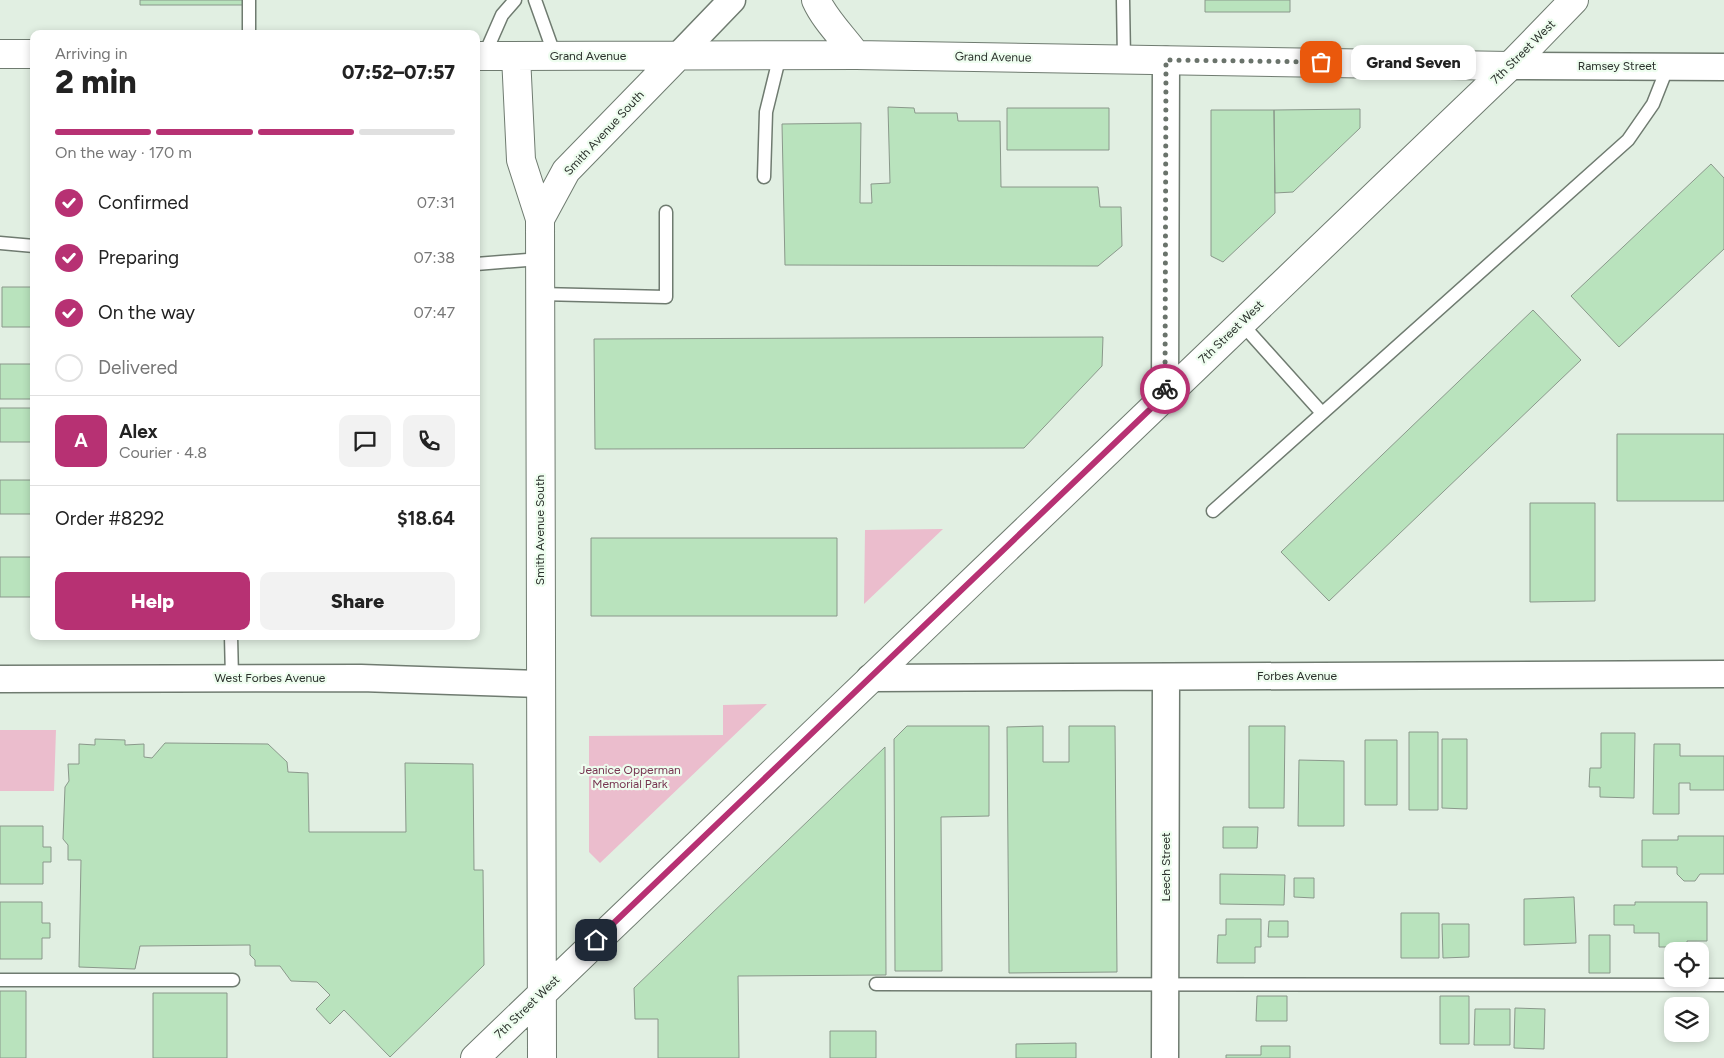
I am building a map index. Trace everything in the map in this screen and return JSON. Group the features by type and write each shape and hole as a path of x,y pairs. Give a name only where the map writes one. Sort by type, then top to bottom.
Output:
{"main road":[{"path":"816,0 821,12 839,31 856,55"},
{"name":"7th Street West","path":"475,1058 1510,66 1574,0"},
{"path":"0,35 18,54"},
{"name":"Smith Avenue South","path":"542,1058 540,219 566,172 678,55"},
{"name":"Grand Avenue","path":"480,56 856,55 1510,66"},
{"path":"516,56 521,160 540,219"}],"street":[{"path":"678,55 732,0"},
{"path":"1165,395 1166,60"},
{"name":"Ramsey Street","path":"1510,66 1724,67"},
{"name":"Forbes Avenue","path":"870,678 1724,674"},
{"name":"Leech Street","path":"1165,1058 1166,677"},
{"name":"West Forbes Avenue","path":"0,679 380,679 540,684"}],"lane":[{"path":"249,0 249,30"},
{"path":"480,56 502,15 515,0"},
{"path":"536,0 555,56"},
{"path":"1123,0 1124,59"},
{"path":"764,177 766,112 780,55"},
{"path":"1213,511 1628,140 1653,104 1668,66"},
{"path":"540,294 666,297 666,212"},
{"path":"0,243 30,246"},
{"path":"480,264 540,258"},
{"path":"1240,323 1322,413"},
{"path":"231,640 232,678"},
{"path":"0,980 233,980"},
{"path":"876,984 1724,985"}],"green space":[{"path":"943,529 864,604 865,530"},
{"name":"Jeanice Opperman Memorial Park","path":"767,704 600,863 589,852 589,736 723,735 723,705"},
{"path":"0,730 56,730 54,791 0,791"}],"building":[{"path":"140,0 244,0 244,5 140,5"},
{"path":"1205,0 1290,0 1290,12 1205,12"},
{"path":"888,107 914,108 915,113 957,113 958,121 1000,121 1001,187 1098,187 1100,207 1121,207 1122,246 1098,266 785,265 782,124 861,123 860,203 872,203 871,184 890,183"},
{"path":"1007,108 1109,108 1109,150 1007,150"},
{"path":"1360,109 1360,128 1293,192 1275,193 1274,110"},
{"path":"1211,110 1274,110 1275,213 1223,262 1211,256"},
{"path":"1711,164 1724,178 1724,249 1619,347 1571,296"},
{"path":"2,287 30,287 30,327 2,327"},
{"path":"1533,310 1581,360 1329,601 1281,552"},
{"path":"1103,337 1102,366 1024,448 595,449 594,339"},
{"path":"0,364 30,364 30,399 0,399"},
{"path":"0,408 30,408 30,442 0,442"},
{"path":"1617,434 1724,434 1724,501 1617,501"},
{"path":"0,480 30,480 30,514 0,514"},
{"path":"1530,503 1595,503 1595,601 1530,602"},
{"path":"591,538 837,538 837,616 591,616"},
{"path":"0,557 30,557 30,597 0,597"},
{"path":"907,726 989,726 989,816 941,817 942,971 895,971 894,739"},
{"path":"1043,726 1043,762 1069,762 1069,726 1115,726 1117,972 1009,973 1007,727"},
{"path":"1249,726 1285,726 1284,808 1249,808"},
{"path":"1409,732 1438,732 1438,810 1409,810"},
{"path":"1601,733 1635,733 1634,798 1600,797 1600,787 1589,787 1590,768 1601,768"},
{"path":"95,739 125,740 125,745 144,744 144,757 152,758 165,743 268,744 287,762 288,772 308,773 309,832 406,832 405,763 473,764 474,870 483,870 484,965 390,1057 344,1010 330,1024 316,1009 330,995 317,982 291,981 280,966 255,966 255,960 250,955 250,945 140,946 135,969 79,967 81,860 68,860 68,845 63,839 65,787 69,781 68,764 79,764 79,744 95,745"},
{"path":"1442,739 1467,739 1467,809 1442,808"},
{"path":"1365,740 1397,740 1397,805 1365,805"},
{"path":"1654,744 1680,744 1680,756 1724,756 1724,790 1690,790 1690,783 1679,783 1679,814 1653,814"},
{"path":"885,747 886,975 738,976 739,1058 658,1058 658,1019 635,1019 634,988"},
{"path":"1299,760 1344,761 1344,826 1298,826"},
{"path":"0,826 43,826 43,847 51,847 51,862 43,862 43,884 0,884"},
{"path":"1223,827 1258,827 1257,848 1223,848"},
{"path":"1678,836 1724,836 1724,874 1700,874 1695,881 1684,881 1677,874 1677,867 1642,867 1642,840 1678,840"},
{"path":"1220,874 1285,875 1284,905 1220,904"},
{"path":"1294,878 1314,878 1314,898 1294,897"},
{"path":"1574,897 1576,943 1524,945 1524,899"},
{"path":"0,902 42,902 42,923 50,923 50,938 42,938 42,959 0,959"},
{"path":"1635,902 1707,902 1707,941 1664,942 1664,947 1659,947 1659,933 1634,933 1634,925 1614,925 1614,905 1635,905"},
{"path":"1401,913 1439,913 1439,958 1401,958"},
{"path":"1226,919 1261,919 1261,947 1255,947 1255,963 1217,963 1218,935 1226,935"},
{"path":"1269,921 1288,921 1288,937 1268,937"},
{"path":"1442,924 1469,924 1469,957 1443,958"},
{"path":"1589,935 1610,935 1610,973 1589,973"},
{"path":"0,991 26,991 26,1058 0,1058"},
{"path":"153,993 227,993 227,1058 153,1058"},
{"path":"1257,996 1287,996 1287,1021 1256,1021"},
{"path":"1440,996 1469,996 1469,1044 1440,1044"},
{"path":"1515,1008 1545,1009 1544,1049 1514,1048"},
{"path":"1475,1009 1510,1009 1510,1045 1474,1045"},
{"path":"830,1031 876,1031 876,1058 830,1058"},
{"path":"1076,1043 1076,1058 1016,1058 1016,1044"},
{"path":"1261,1046 1290,1046 1290,1058 1226,1058 1226,1055 1261,1055"}],"way so far":[{"path":"1165,389 1166,60 1321,62"}],"place":[{"name":"Grand Seven","path":"1321,62"}],"route":[{"path":"596,940 1165,395 1165,389"}]}
